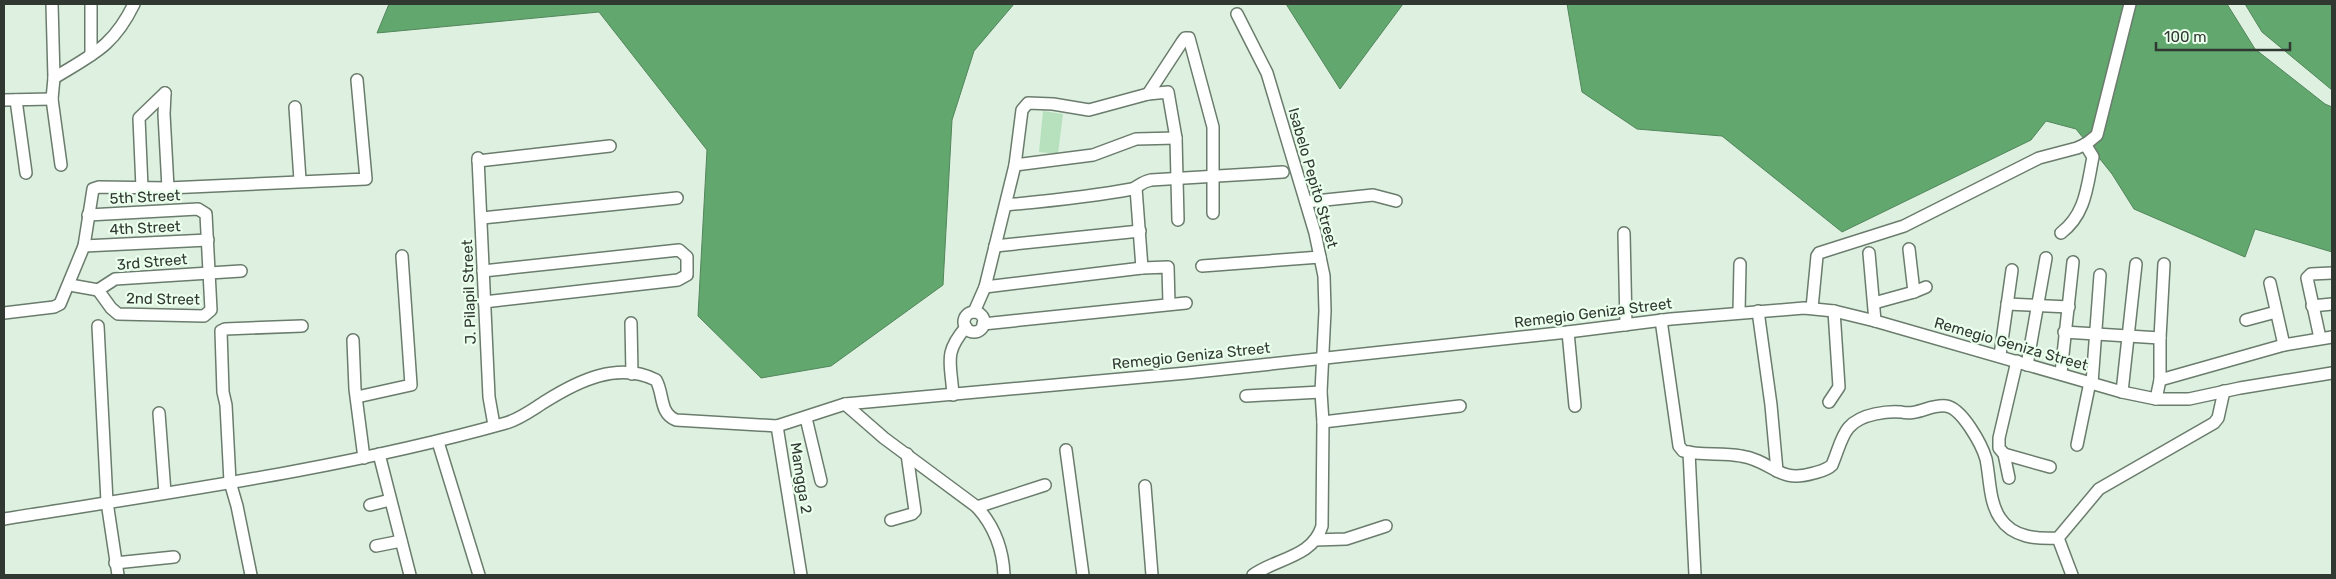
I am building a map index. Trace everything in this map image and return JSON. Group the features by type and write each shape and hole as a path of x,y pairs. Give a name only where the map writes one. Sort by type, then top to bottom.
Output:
{"street":[{"path":"52,4 54,78 52,99 61,165"},
{"path":"91,4 91,55"},
{"path":"54,78 91,55 113,38 134,4"},
{"path":"1812,308 1816,256 1819,253 1904,226 2038,158 2086,144 2097,135 2130,4"},
{"name":"Isabelo Pepito Street","path":"1237,14 1267,74 1306,202 1320,257 1326,296 1321,392 1324,511 1322,526 1316,540"},
{"path":"1148,94 1184,40 1189,38 1213,127 1211,175 1213,213"},
{"path":"1164,70 1176,138 1175,177 1178,220"},
{"path":"4,313 54,307 60,304 70,285 84,246 93,189 106,186 168,188 300,180 366,179 357,80"},
{"path":"1168,92 1148,94 1089,110 1028,102 1023,105 1015,165 985,286 974,312 965,317 966,327 971,331 977,331 983,324 1186,303"},
{"path":"142,188 139,118 165,93 164,114 168,188"},
{"path":"4,100 52,99"},
{"path":"16,100 26,173"},
{"path":"294,108 300,180"},
{"path":"1015,165 1093,155 1136,139 1176,138"},
{"path":"2061,233 2071,225 2081,210 2086,195 2093,158 2086,144"},
{"name":"J. Pilapil Street","path":"494,425 489,398 478,159 610,146"},
{"path":"1006,205 1100,195 1136,188 1142,182 1175,177 1283,172"},
{"path":"1136,188 1142,268"},
{"path":"1306,202 1373,195 1396,201"},
{"path":"482,218 677,198"},
{"name":"5th Street","path":"88,215 198,209 206,214 208,240"},
{"path":"995,246 1140,231"},
{"path":"1624,232 1626,324"},
{"path":"208,240 210,272"},
{"name":"4th Street","path":"84,246 208,240"},
{"path":"1909,249 1914,292"},
{"path":"483,270 679,250 686,257 686,275 678,280 484,302"},
{"path":"1869,252 1875,321"},
{"path":"357,397 411,385 402,256"},
{"path":"1202,266 1320,257"},
{"path":"2009,478 2004,454 1999,448 1998,438 2039,306 2046,258"},
{"path":"2061,373 2073,262"},
{"path":"1739,312 1740,264"},
{"path":"2122,392 2130,336 2136,264"},
{"path":"2156,399 2160,380 2164,264"},
{"path":"985,286 1142,268 1168,267 1170,304"},
{"name":"3rd Street","path":"98,290 115,278 241,270"},
{"path":"2000,355 2012,270"},
{"name":"2nd Street","path":"98,290 111,308 118,314 204,316 209,314 211,310 210,272"},
{"path":"2320,338 2307,278 2311,274 2332,273"},
{"path":"2077,445 2091,383 2097,334 2100,275"},
{"path":"2270,283 2284,345"},
{"path":"70,285 98,290"},
{"path":"1874,303 1914,292 1926,286"},
{"path":"2007,304 2069,308"},
{"path":"2312,306 2332,304"},
{"name":"Remegio Geniza Street","path":"845,404 1322,358 1739,312 1812,308 1834,311 1875,321 2000,355 2122,392 2156,399 2189,400 2224,391 2332,373"},
{"path":"1758,311 1771,405 1777,471"},
{"path":"1829,402 1838,387 1834,311"},
{"path":"974,312 981,315 983,324"},
{"path":"2246,320 2276,312"},
{"path":"1662,320 1679,446 1683,451 1742,456 1763,462 1790,477 1798,477 1828,469 1832,465 1844,433 1857,419 1886,412 1916,414 1945,406 1952,408 1963,418 1985,457 1995,508 2000,518 2006,525 2028,538 2058,538"},
{"path":"631,323 632,374"},
{"path":"98,326 107,502 118,575"},
{"path":"251,575 237,506 230,482 226,405 222,392 221,332 225,329 302,326"},
{"path":"953,395 950,351 955,340 966,327"},
{"path":"1568,332 1576,406"},
{"path":"2064,332 2160,338"},
{"path":"2160,380 2284,345 2332,337"},
{"path":"353,340 355,389 364,458"},
{"path":"4,519 230,482 364,458 438,442 519,417 582,381 607,373 632,374 656,380 663,407 676,420 777,426"},
{"path":"2058,538 2099,489 2214,423 2218,418 2224,391"},
{"path":"1246,396 1321,392"},
{"path":"845,404 986,516 998,540 1004,575"},
{"name":"Mamgga 2","path":"802,575 777,426 845,404"},
{"path":"1323,422 1460,406"},
{"path":"159,413 165,493"},
{"path":"806,418 821,481"},
{"path":"438,442 479,575"},
{"path":"1066,450 1083,575"},
{"path":"1689,452 1695,575"},
{"path":"379,454 410,575"},
{"path":"892,520 912,514 915,511 907,454"},
{"path":"2004,454 2050,467"},
{"path":"977,507 1045,485"},
{"path":"1145,486 1152,575"},
{"path":"370,505 390,500"},
{"path":"1253,575 1308,548 1316,540 1346,538 1386,526"},
{"path":"2058,538 2072,575"},
{"path":"376,546 401,541"},
{"path":"115,563 174,558"}],"shaded area":[{"path":"389,4 1014,4 974,51 952,120 943,285 831,366 761,378 698,316 707,150 599,12 377,33"},
{"path":"1286,4 1403,4 1340,89"},
{"path":"1567,4 2227,4 2255,49 2325,104 2332,107 2332,252 2255,229 2245,257 2134,209 2112,174 2076,129 2046,121 2031,140 1842,232 1722,136 1637,129 1582,92"},
{"path":"2245,4 2332,4 2332,90 2262,32"},
{"path":"1043,111 1063,114 1058,154 1039,152"}]}
